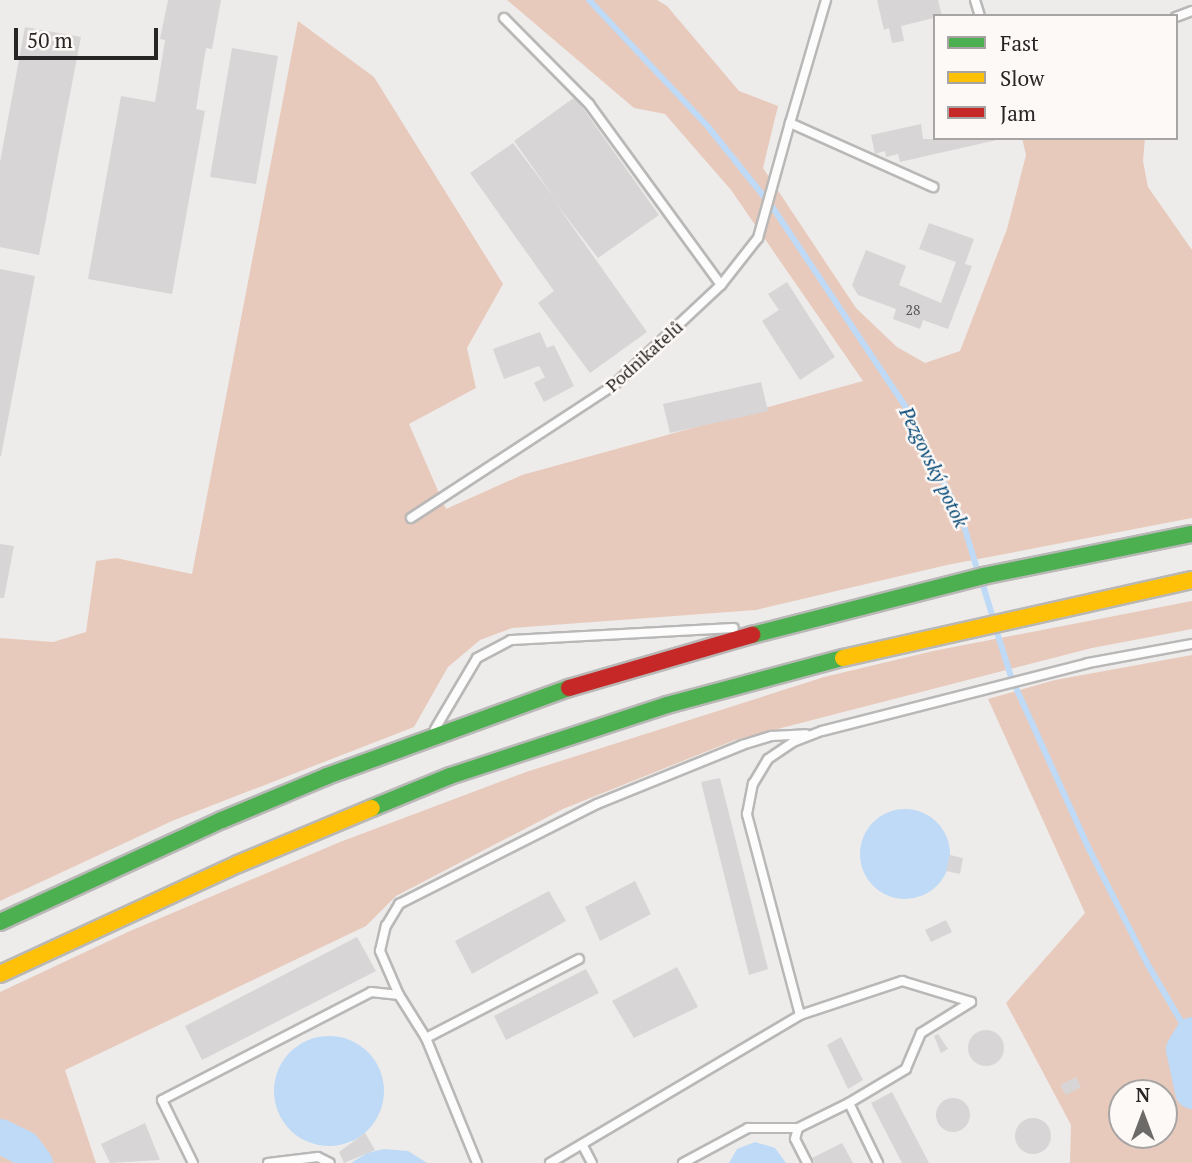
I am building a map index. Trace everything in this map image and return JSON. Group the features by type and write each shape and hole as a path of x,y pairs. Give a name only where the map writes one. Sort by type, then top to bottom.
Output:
{"highway":[{"path":"0,922 222,820 430,737 579,685 786,625 983,576 1192,534"},
{"path":"0,974 238,864 450,776 667,705 805,667 1011,618 1192,580"}],"lane":[{"name":"Podnikatelů","path":"411,518 614,385 722,285 758,238 825,0"},
{"path":"504,18 589,104 722,285"},
{"path":"790,123 933,187"},
{"path":"430,737 477,658 512,640 786,625"},
{"path":"800,1015 747,814 753,784 761,767 778,751 813,734 1088,663 1192,644"},
{"path":"477,1163 426,1038 398,995 380,951 386,926 399,904 597,804 742,745 772,736 813,734"},
{"path":"426,1038 579,959"},
{"path":"550,1163 583,1146 800,1015 902,982 971,1002 921,1033 906,1069 849,1102 798,1128 748,1128 683,1163"},
{"path":"193,1163 162,1100 371,992 398,995"},
{"path":"849,1102 877,1163"},
{"path":"798,1128 795,1139 807,1163"},
{"path":"583,1146 592,1163"},
{"path":"268,1163 318,1157 330,1163"}],"shaded area":[{"path":"507,0 657,0 667,6 739,91 778,106 763,168 856,308 897,347 925,363 960,351 1007,229 1026,155 1022,140 1145,140 1143,161 1148,187 1192,250 1192,518 947,565 756,610 512,628 480,640 448,667 414,727 172,821 0,901 0,638 53,642 86,632 96,561 116,558 192,574 298,21 374,77 503,284 467,348 476,388 409,424 446,509 522,475 863,381 731,190 665,114 634,108"},
{"path":"1192,601 1192,629 1092,648 735,740 563,809 396,896 366,926 65,1070 96,1163 0,1163 0,992 130,931 340,842 526,772 824,677 933,651"},
{"path":"1192,655 1192,1163 1070,1163 1071,1125 1006,1003 1085,913 988,699 1055,680"}],"water":[{"path":"905,809 922,813 937,822 946,837 950,854 946,871 937,886 922,895 905,899 888,895 873,886 864,871 860,854 864,837 873,822 888,813"},
{"path":"329,1036 350,1040 368,1052 380,1070 384,1091 380,1112 368,1130 350,1142 329,1146 308,1142 290,1130 278,1112 274,1091 278,1070 290,1052 308,1040"},
{"path":"755,1142 775,1148 786,1163 729,1163 737,1149"},
{"path":"384,1149 408,1151 427,1163 351,1163 367,1153"}],"building":[{"path":"168,0 221,0 212,49 206,48 196,109 205,111 172,294 88,279 121,96 155,102 165,40 160,39"},
{"path":"877,0 938,0 942,14 933,14 933,18 901,26 904,41 892,43 889,28 884,30"},
{"path":"25,27 81,37 39,255 0,247 0,162"},
{"path":"232,48 278,56 256,184 210,177"},
{"path":"575,97 659,215 598,258 555,202 647,332 590,373 538,303 554,291 470,173 513,143 556,200 514,141"},
{"path":"921,124 923,139 997,140 900,162 898,154 886,157 885,151 875,154 871,135"},
{"path":"929,223 974,239 965,264 972,266 948,329 923,320 920,329 893,319 896,309 858,295 852,285 866,250 906,266 899,285 941,303 956,262 919,249"},
{"path":"0,269 35,276 1,456 0,456"},
{"path":"787,282 835,357 800,380 762,321 779,310 768,294"},
{"path":"540,332 547,348 554,345 574,386 544,402 534,383 545,377 539,366 504,379 493,349"},
{"path":"761,382 768,411 670,433 663,404"},
{"path":"0,544 14,546 4,598 0,598"},
{"path":"720,778 768,969 749,975 701,782"},
{"path":"950,855 963,858 960,874 946,871"},
{"path":"635,881 651,914 600,941 585,907"},
{"path":"549,891 566,921 472,974 455,941"},
{"path":"946,920 952,932 931,942 925,930"},
{"path":"357,937 376,971 202,1060 185,1026"},
{"path":"677,967 698,1007 634,1038 612,1001"},
{"path":"586,969 599,993 506,1040 494,1016"},
{"path":"986,1030 999,1035 1004,1048 999,1061 986,1066 973,1061 968,1048 973,1035"},
{"path":"938,1034 948,1049 941,1053 934,1036"},
{"path":"841,1037 863,1080 848,1089 827,1045"},
{"path":"1076,1077 1081,1087 1066,1095 1060,1085"},
{"path":"892,1092 929,1163 902,1163 871,1103"},
{"path":"953,1098 965,1103 970,1115 965,1127 953,1132 941,1127 936,1115 941,1103"},
{"path":"1033,1118 1046,1123 1051,1136 1046,1149 1033,1154 1020,1149 1015,1136 1020,1123"},
{"path":"145,1123 160,1160 110,1163 101,1144"},
{"path":"365,1133 375,1150 344,1163 339,1152"},
{"path":"842,1143 853,1163 815,1163 812,1158"}],"waterway":[{"name":"Pezgovský potok","path":"589,0 709,128 773,208 905,406 962,519 977,569"},
{"name":"Pezgovský potok","path":"982,582 992,615"},
{"name":"Pezgovský potok","path":"996,629 1011,677 1090,851 1148,965 1189,1035"},
{"path":"1192,1034 1183,1049 1192,1091"},
{"path":"0,1136 23,1147 35,1163"}],"traffic: fast":[{"path":"752,635 983,576 1192,534"},
{"path":"372,808 450,776 667,705 843,658"},
{"path":"0,922 222,820 327,776 569,688"}],"traffic: slow":[{"path":"843,658 1192,580"},
{"path":"0,974 238,864 372,808"}],"traffic: jam":[{"path":"569,688 752,635"}]}
